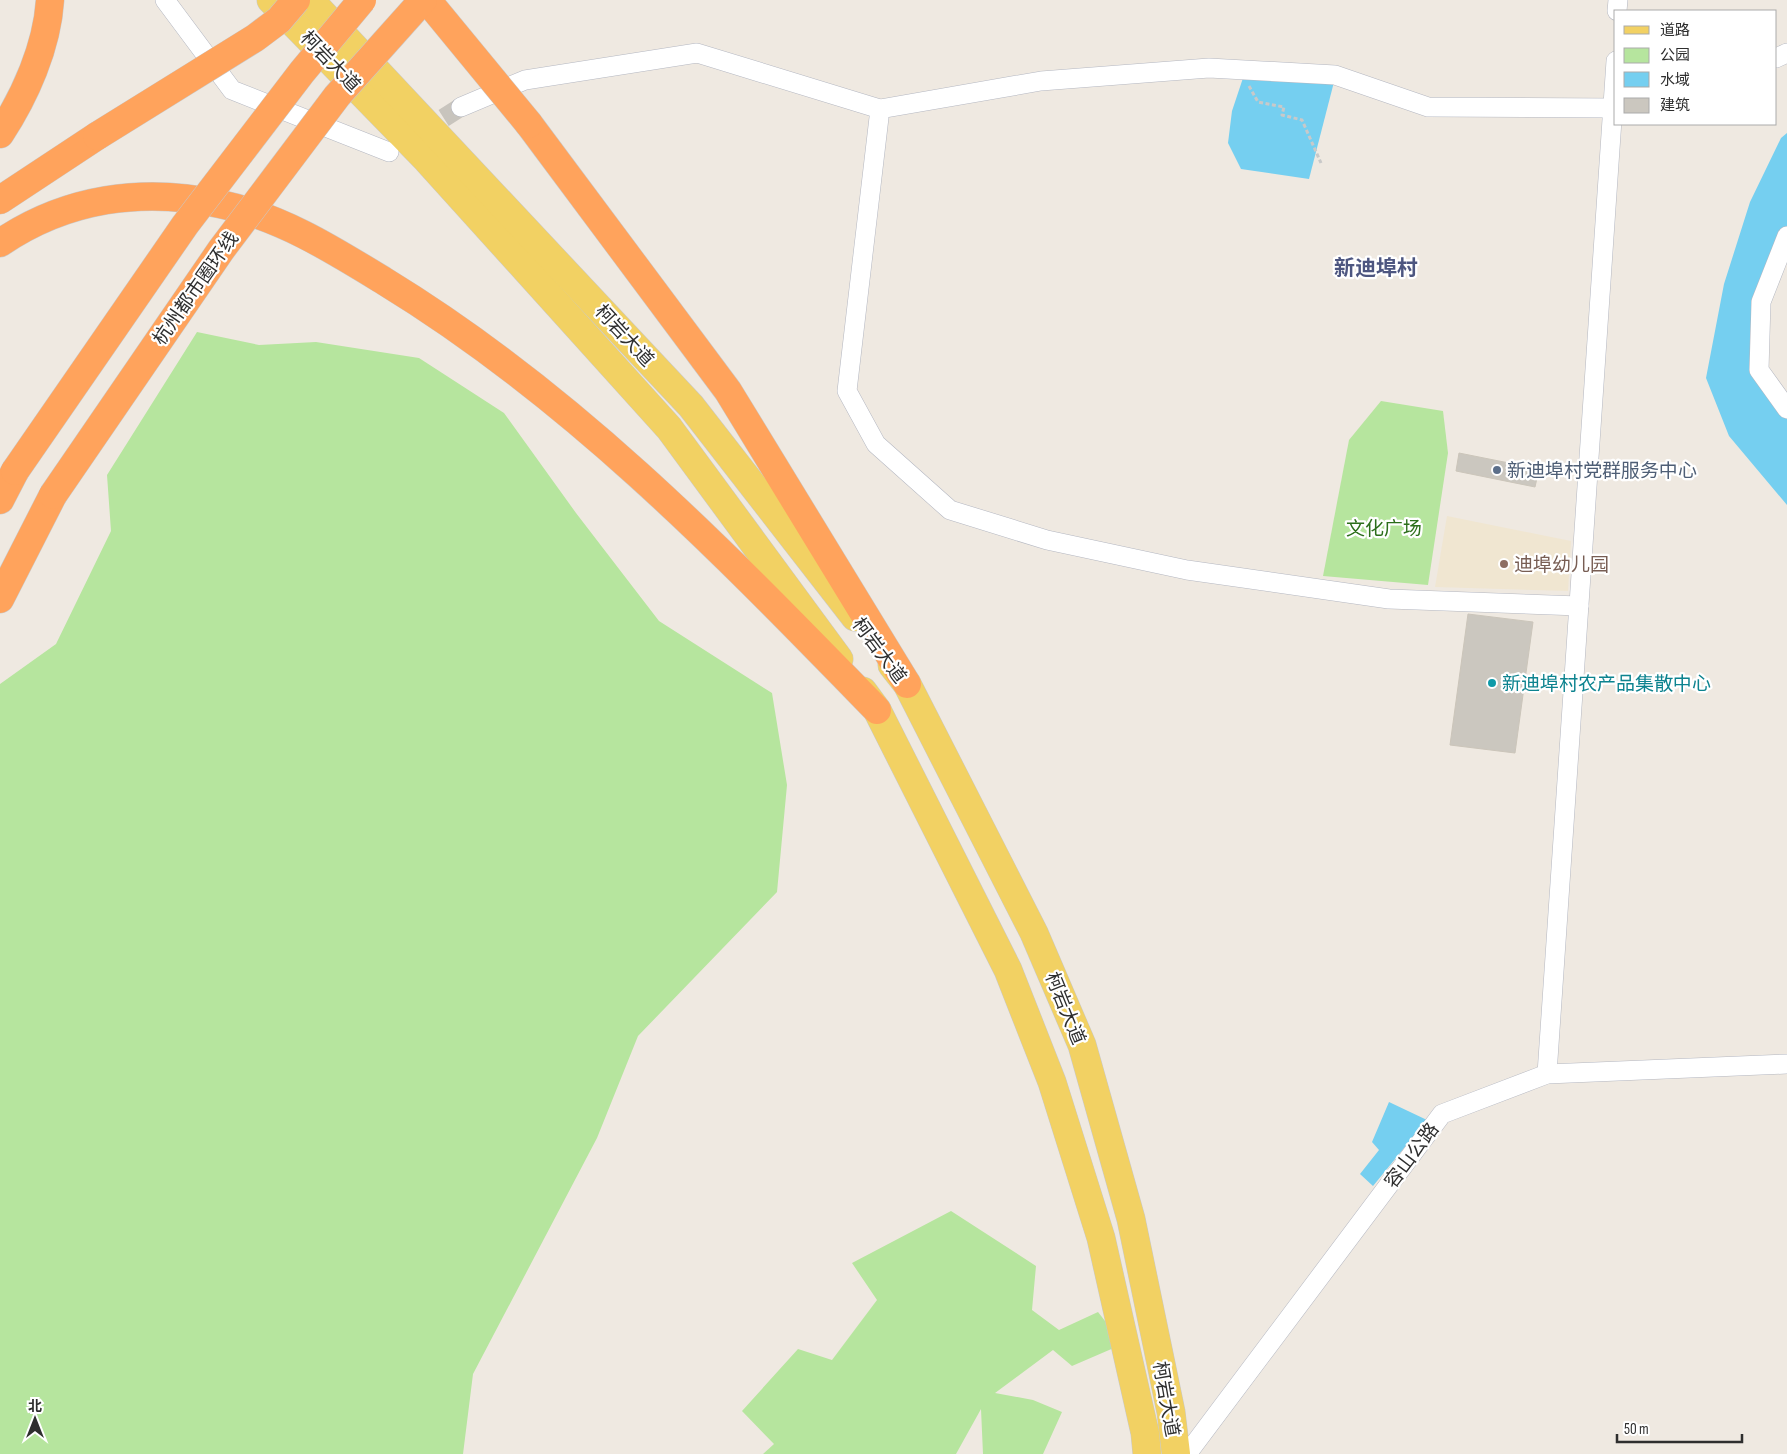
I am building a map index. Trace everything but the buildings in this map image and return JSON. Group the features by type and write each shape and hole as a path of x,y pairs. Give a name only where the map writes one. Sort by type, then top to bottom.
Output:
{"highway":[{"path":"0,134 13,114 36,62 49,16 50,0"},
{"path":"0,200 98,136 256,38 279,20 296,0"},
{"path":"0,500 15,472 185,226 302,72 362,0"},
{"name":"杭州都市圈环线","path":"0,599 53,496 221,250 337,96 423,0"},
{"path":"427,0 529,124 728,392 907,684"},
{"path":"0,243 21,229 76,206 122,196 171,196 221,204 284,224 332,249 432,310 544,392 671,502 755,584 877,710"}],"main road":[{"name":"柯岩大道","path":"272,0 427,160 669,428 877,710 1008,970 1052,1082 1101,1238 1146,1444"},
{"name":"柯岩大道","path":"310,0 691,406 907,684 1034,933 1082,1045 1131,1219 1171,1412 1176,1454"}],"street":[{"path":"165,0 232,90 389,152"},
{"path":"461,107 524,80 697,52 880,109 1041,81 1209,68 1239,68 1335,75 1428,107 1614,108"},
{"path":"880,109 848,391 876,444 950,510 1047,540 1187,570 1388,599 1579,606"},
{"path":"1547,1074 1614,122"},
{"path":"1787,236 1761,302 1759,370 1787,409"},
{"name":"容山公路","path":"1187,1454 1442,1114 1547,1074 1787,1064"}],"path":[{"path":"1239,68 1258,102 1284,107 1282,115 1302,120 1321,163"}],"shaded area":[{"name":"迪埠幼儿园","path":"1447,516 1571,541 1568,591 1435,587"}],"green space":[{"path":"197,332 259,345 316,342 419,358 504,413 576,513 659,621 772,693 787,785 777,892 638,1036 597,1138 473,1374 463,1454 0,1454 0,684 56,644 111,531 107,475"},
{"name":"文化广场","path":"1381,401 1443,411 1448,453 1428,585 1323,576 1349,440"},
{"path":"951,1211 1036,1266 1032,1310 1059,1330 1098,1312 1123,1344 1072,1366 1053,1350 995,1393 1033,1400 1062,1412 1043,1454 983,1454 981,1409 956,1454 763,1454 774,1444 742,1411 798,1349 832,1360 877,1300 852,1263"}],"water":[{"path":"1243,78 1334,82 1309,179 1241,169 1228,143 1232,111"},
{"path":"1787,133 1787,226 1758,299 1755,371 1787,415 1787,505 1729,436 1706,378 1724,284 1750,202 1781,138"},
{"path":"1389,1102 1427,1120 1373,1186 1360,1174 1379,1150 1372,1142"}],"tunnel":[{"path":"420,133 461,107"}],"place":[{"name":"新迪埠村党群服务中心","path":"1497,470"},
{"name":"迪埠幼儿园","path":"1504,564"},
{"name":"新迪埠村农产品集散中心","path":"1492,683"}],"district":[{"name":"新迪埠村","path":"1376,268"}]}
